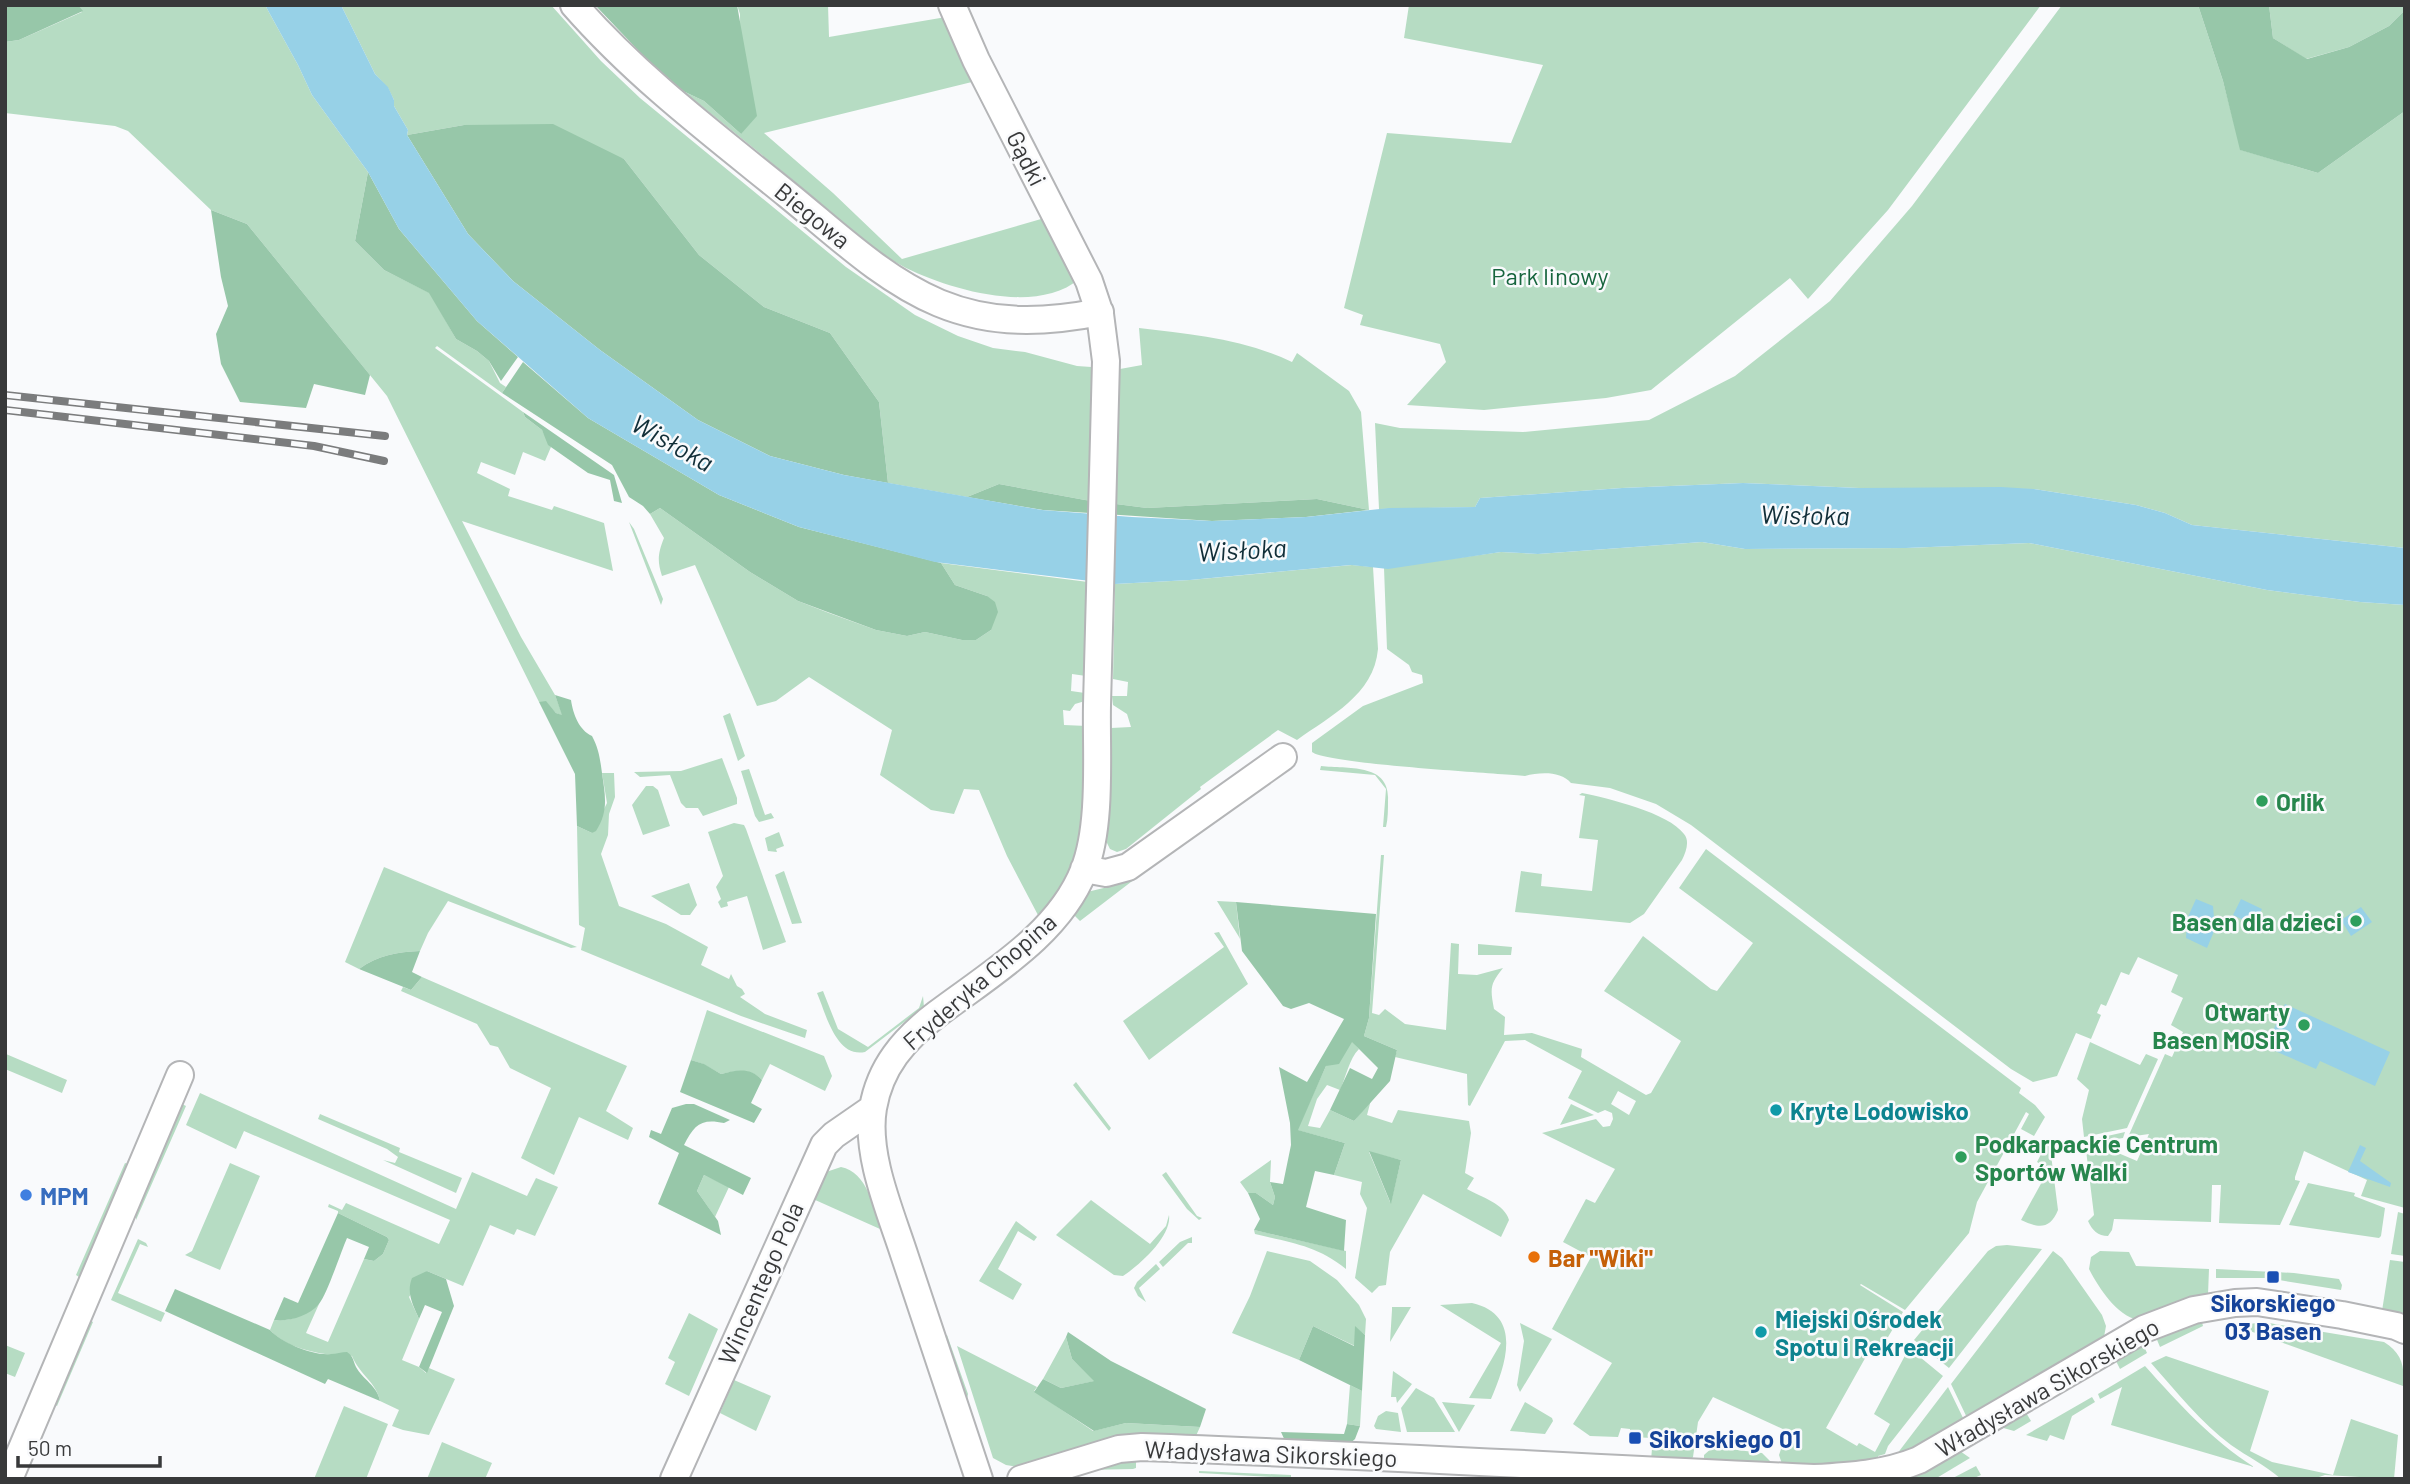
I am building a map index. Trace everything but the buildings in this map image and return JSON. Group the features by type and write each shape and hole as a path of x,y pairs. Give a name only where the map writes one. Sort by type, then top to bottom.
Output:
{"street":[{"name":"Biegowa","path":"574,5 600,34 663,92 866,258 916,291 970,313 1017,322 1063,319 1100,312"},
{"name":"Gądki","path":"952,5 976,60 1089,281 1100,312 1106,366 1097,727"},
{"name":"Fryderyka Chopina","path":"979,1479 885,1194 872,1140 873,1108 886,1068 904,1042 1048,926 1076,888 1084,869 1093,830 1097,727"},
{"path":"1084,869 1107,873 1128,867 1283,757"},
{"path":"10,1467 180,1075"},
{"name":"Wincentego Pola","path":"674,1479 820,1152 834,1135 873,1108"},
{"name":"Władysława Sikorskiego","path":"1021,1479 1131,1447 1846,1477 1892,1470 1919,1460 2135,1334 2194,1310 2257,1302 2342,1315 2405,1330"}],"green space":[{"path":"5,5 78,5 83,11 19,40 5,42"},
{"path":"78,5 265,5 312,95 368,172 355,241 384,270 430,293 456,339 489,361 500,383 506,387 502,393 437,346 435,348 523,412 525,417 542,430 551,447 545,461 523,452 515,475 481,462 477,473 510,489 508,496 552,510 554,506 604,523 613,571 462,521 521,637 555,695 563,716 556,713 546,702 539,702 387,396 247,224 211,210 128,131 115,126 5,113 5,42 19,40 82,12"},
{"path":"341,5 551,5 601,61 640,98 846,267 915,315 958,336 993,348 1025,352 1077,366 1120,369 1142,365 1139,328 1236,343 1292,362 1297,353 1349,391 1361,412 1369,510 1317,499 1147,508 999,484 967,497 888,483 879,402 830,333 764,307 699,255 624,159 464,125 407,135 408,130 394,106 388,88 375,74"},
{"path":"595,5 737,5 757,116 741,134 704,101 683,91 654,67"},
{"path":"737,5 828,5 829,37 946,17 976,81 764,133 833,193 902,259 1048,217 1079,279 1061,290 1041,296 1018,297 969,291 906,268 858,235 683,91 704,101 741,134 740,14"},
{"name":"Park linowy","path":"1409,5 2041,5 1888,210 1808,299 1790,278 1651,390 1606,398 1484,410 1407,405 1446,362 1440,344 1360,325 1363,315 1344,308 1387,133 1511,143 1543,65 1404,38"},
{"path":"2062,5 2198,5 2223,81 2241,150 2318,173 2405,111 2405,548 2192,525 2165,513 2136,505 2034,489 1859,488 1743,483 1480,498 1475,507 1379,509 1375,423 1400,428 1523,432 1649,420 1735,376 1830,301 1912,206"},
{"path":"2198,5 2269,5 2273,38 2307,59 2349,47 2389,26 2405,10 2405,111 2318,173 2240,150 2223,81"},
{"path":"2269,5 2405,5 2405,10 2389,26 2349,47 2306,59 2273,38"},
{"path":"553,124 624,159 699,255 764,307 830,333 879,402 888,483 770,456 698,420 600,350 513,281 468,234 407,135 464,125"},
{"path":"368,172 399,229 477,321 518,357 501,381 489,361 456,339 429,293 384,270 355,241"},
{"path":"211,210 247,224 370,375 365,395 314,384 306,408 240,402 221,364 216,334 228,306"},
{"path":"523,362 588,418 719,495 799,527 941,563 955,585 987,596 995,602 998,612 991,630 976,640 962,640 925,632 907,636 876,630 798,601 750,572 660,508 650,514 629,497 612,465 502,393"},
{"path":"523,412 614,475 622,503 614,501 610,480 588,473 548,445 542,430 525,417"},
{"path":"999,484 1147,508 1317,499 1369,510 1306,517 1212,521 1043,510 967,497"},
{"path":"660,508 750,572 798,601 876,630 907,636 925,632 962,640 976,640 991,630 987,596 955,585 941,563 1088,582 1086,676 1072,674 1071,691 1085,693 1085,701 1075,704 1070,711 1063,710 1064,725 1087,726 1083,836 1066,887 1039,917 1007,856 979,790 964,789 954,814 931,810 880,775 892,730 809,677 776,701 757,706 695,565 662,576 659,557 664,538 650,514"},
{"path":"629,522 663,599 661,605"},
{"path":"1702,542 1745,549 1906,548 2029,543 2267,590 2405,605 2405,1208 2361,1196 2367,1180 2304,1151 2295,1177 2295,1180 2300,1181 2280,1225 2219,1223 2221,1185 2212,1185 2211,1222 2114,1219 2108,1236 2098,1234 2088,1221 2094,1215 2086,1150 2104,1147 2137,1161 2149,1134 2128,1137 2165,1054 2172,1057 2183,1032 2171,1025 2183,998 2171,992 2178,975 2138,957 2129,975 2121,972 2106,1006 2101,1004 2097,1013 2101,1015 2091,1039 2076,1033 2057,1076 2033,1082 2011,1069 1691,825 1656,804 1610,788 1571,783 1562,776 1550,774 1525,776 1412,767 1347,760 1312,752 1312,743 1363,706 1423,683 1422,675 1412,672 1409,665 1387,649 1384,568 1501,552 1538,554"},
{"path":"1352,565 1373,567 1378,649 1375,665 1359,692 1336,713 1297,740 1278,730 1200,787 1201,789 1126,849 1117,852 1110,849 1107,843 1111,728 1131,727 1127,714 1113,705 1112,696 1127,696 1128,682 1113,679 1115,584"},
{"path":"555,695 571,700 577,721 592,736 598,750 605,803 600,824 592,833 577,826 575,774 539,702 546,701 556,713 562,715"},
{"path":"730,713 745,756 738,761 723,716"},
{"path":"722,758 737,804 703,816 698,808 686,808 681,803 670,775 640,777 634,772 681,771"},
{"path":"1321,766 1365,770 1375,774 1382,780 1387,788 1386,827 1383,827 1386,789 1375,775 1320,770"},
{"path":"749,769 765,815 771,813 774,818 759,822 755,816 741,771"},
{"path":"602,773 614,773 615,797 609,814 608,835 601,854 619,906 666,924 708,947 701,965 729,979 731,974 745,994 740,997 765,1014 807,1030 805,1038 741,1016 581,950 585,928 579,925 577,826 592,833 607,803"},
{"path":"646,786 653,786 658,790 670,826 643,835 632,805"},
{"path":"1582,793 1652,813 1676,826 1686,837 1687,847 1682,860 1644,914 1630,923 1515,912 1521,871 1542,874 1541,886 1592,891 1598,840 1579,838 1585,796 1579,795"},
{"path":"734,823 744,825 746,829 786,942 763,950 747,896 727,902 728,906 721,908 718,902 721,899 716,887 723,876 708,832"},
{"path":"779,832 784,846 776,849 777,852 768,851 765,838"},
{"path":"1706,849 2021,1088 2019,1093 2045,1117 2034,1136 2021,1129 2029,1114 2026,1112 1977,1202 1969,1233 1905,1310 1860,1285 1903,1312 1876,1357 1868,1353 1826,1428 1857,1446 1859,1443 1875,1452 1890,1424 1874,1414 1909,1348 1943,1376 1888,1446 1885,1454 1878,1456 1878,1459 1843,1468 1782,1464 1779,1455 1787,1431 1713,1397 1698,1422 1693,1457 1690,1461 1651,1460 1653,1438 1630,1437 1630,1429 1621,1428 1618,1437 1590,1436 1573,1424 1612,1363 1552,1329 1591,1257 1563,1242 1586,1199 1595,1203 1615,1169 1542,1133 1596,1119 1603,1127 1610,1126 1612,1113 1605,1110 1598,1113 1568,1098 1582,1071 1525,1040 1505,1041 1470,1106 1467,1074 1395,1057 1397,1050 1364,1036 1369,1018 1381,855 1384,855 1372,1013 1379,1015 1385,1009 1405,1024 1446,1030 1451,943 1459,944 1458,974 1477,975 1503,968 1493,982 1492,991 1494,1009 1505,1017 1504,1035 1532,1033 1582,1049 1581,1057 1646,1095 1651,1093 1681,1041 1604,991 1643,936 1717,991 1753,943 1679,888","holes":["1618,1091 1636,1101 1629,1115 1611,1104"]},
{"path":"384,867 577,947 571,948 448,901 420,951 388,955 359,969 345,962"},
{"path":"784,871 802,923 792,924 775,875"},
{"path":"1144,872 1080,921 1071,912 1083,893 1120,884"},
{"path":"689,883 697,905 690,915 681,915 651,896"},
{"path":"1217,901 1236,902 1240,939 1239,937"},
{"path":"1236,902 1376,914 1369,1018 1364,1036 1397,1050 1390,1081 1354,1121 1330,1110 1350,1068 1372,1079 1378,1068 1352,1042 1339,1064 1326,1066 1298,1130 1345,1143 1334,1175 1315,1171 1306,1207 1346,1220 1344,1251 1254,1230 1260,1219 1248,1193 1256,1193 1273,1205 1275,1197 1270,1182 1283,1184 1291,1145 1290,1123 1279,1067 1307,1082 1344,1019 1309,1003 1291,1009 1283,1006 1242,951"},
{"path":"1219,932 1248,984 1149,1060 1123,1021 1224,947 1214,933"},
{"path":"1478,944 1512,947 1511,955 1478,955"},
{"path":"420,951 412,972 422,977 411,990 359,969 388,955"},
{"path":"422,977 627,1066 606,1111 633,1128 628,1140 579,1117 554,1175 521,1158 551,1088 510,1068 498,1047 490,1045 477,1024 401,991 403,987 411,990"},
{"path":"823,991 838,1029 868,1047 919,1008 923,996 924,1007 865,1052 855,1052 839,1042 828,1022 817,993"},
{"path":"707,1010 824,1056 832,1076 825,1091 770,1064 762,1080 753,1073 743,1071 721,1074 691,1060"},
{"path":"1352,1041 1359,1049 1350,1063 1340,1090 1327,1085 1317,1099 1308,1126 1320,1128 1330,1110 1354,1121 1371,1100 1367,1115 1392,1123 1398,1110 1469,1121 1471,1133 1465,1173 1474,1178 1467,1189 1498,1205 1507,1214 1509,1220 1501,1237 1423,1194 1390,1252 1386,1285 1379,1286 1372,1293 1355,1278 1367,1208 1360,1194 1362,1182 1334,1175 1345,1143 1297,1130 1326,1066","holes":["1369,1152 1401,1160 1391,1202 1390,1202"]},
{"path":"2090,1042 2140,1065 2146,1054 2158,1059 2127,1128 2084,1137 2082,1119 2089,1090 2077,1079"},
{"path":"6,1054 67,1080 62,1093 5,1069"},
{"path":"691,1060 721,1074 748,1071 762,1080 751,1103 762,1109 754,1123 680,1092"},
{"path":"1076,1082 1111,1128 1109,1131 1073,1085"},
{"path":"200,1093 456,1209 472,1172 527,1196 536,1178 558,1187 535,1236 517,1229 514,1235 490,1225 463,1286 427,1271 409,1297 419,1319 402,1360 426,1373 429,1368 455,1379 429,1435 392,1426 399,1410 380,1401 352,1356 328,1355 302,1349 282,1340 270,1330 274,1320 293,1318 319,1304 306,1333 328,1342 364,1259 374,1261 383,1254 389,1240 387,1237 338,1213 328,1207 329,1204 342,1210 346,1203 439,1244 450,1220 244,1131 236,1149 186,1125"},
{"path":"182,1104 186,1106 136,1220 136,1212"},
{"path":"694,1104 730,1120 724,1123 704,1122 691,1132 684,1145 751,1178 743,1195 704,1175 697,1191 718,1221 721,1235 658,1204 679,1153 649,1137 651,1130 661,1134 672,1108"},
{"path":"1571,1104 1594,1115 1560,1125"},
{"path":"320,1114 400,1148 399,1152 462,1178 456,1193 383,1160 395,1163 398,1157 387,1149 318,1119"},
{"path":"2125,1132 2123,1138 2085,1144 2085,1141"},
{"path":"2049,1139 2058,1210 2051,1221 2038,1226 2021,1220 2049,1169 2037,1162"},
{"path":"1369,1151 1401,1160 1391,1204"},
{"path":"1271,1160 1270,1182 1275,1197 1273,1205 1256,1193 1248,1193 1240,1182"},
{"path":"125,1163 128,1164 79,1277 76,1275"},
{"path":"230,1163 260,1176 220,1270 185,1255 192,1251"},
{"path":"841,1167 850,1170 863,1183 872,1201 880,1229 813,1199 826,1172"},
{"path":"1166,1172 1197,1216 1202,1218 1199,1220 1187,1209 1162,1175"},
{"path":"704,1175 729,1187 715,1217 697,1191"},
{"path":"2308,1183 2355,1193 2354,1196 2385,1208 2381,1236 2379,1238 2289,1225"},
{"path":"1091,1200 1150,1244 1166,1226 1169,1215 1169,1223 1160,1241 1138,1265 1123,1276 1114,1275 1056,1235"},
{"path":"2398,1212 2405,1214 2405,1256 2391,1254"},
{"path":"338,1213 387,1237 389,1240 383,1254 374,1261 364,1259 369,1247 347,1238 319,1304 298,1317 274,1320 284,1297 298,1303"},
{"path":"1016,1221 1037,1237 1034,1241 1018,1231 998,1269 1022,1284 1013,1300 979,1281"},
{"path":"1254,1230 1346,1251 1346,1269 1314,1250 1255,1234"},
{"path":"1192,1237 1192,1243 1188,1243 1163,1267 1159,1262 1180,1242"},
{"path":"138,1239 148,1247 140,1244 118,1293 165,1313 161,1322 111,1300"},
{"path":"1996,1246 2042,1249 1949,1368 1914,1340 1988,1251"},
{"path":"1267,1251 1310,1261 1337,1280 1359,1305 1366,1319 1365,1335 1355,1327 1355,1346 1313,1326 1299,1360 1232,1333"},
{"path":"2053,1251 2062,1258 2102,1315 2106,1326 2104,1337 1969,1422 1951,1384"},
{"path":"2100,1251 2129,1252 2136,1266 2209,1269 2208,1295 2138,1320 2130,1317 2109,1300 2089,1269 2091,1257"},
{"path":"2390,1260 2405,1262 2405,1314 2382,1311"},
{"path":"1156,1264 1160,1269 1139,1288 1146,1302 1138,1296 1134,1288"},
{"path":"2216,1269 2294,1273 2339,1279 2342,1285 2341,1290 2279,1280 2279,1275 2267,1274 2266,1278 2216,1278"},
{"path":"427,1271 446,1279 454,1306 427,1373 419,1367 442,1312 425,1305 419,1319 410,1289 412,1278"},
{"path":"175,1289 270,1330 298,1348 324,1354 347,1352 359,1372 376,1391 380,1401 328,1379 325,1384 165,1311"},
{"path":"1472,1303 1488,1309 1499,1318 1505,1330 1505,1357 1491,1399 1469,1398 1501,1343 1440,1305"},
{"path":"1392,1307 1411,1307 1390,1342 1392,1310"},
{"path":"689,1313 718,1329 689,1396 665,1384 675,1362 668,1358"},
{"path":"2201,1319 2203,1326 2160,1347 2155,1335"},
{"path":"89,1320 93,1322 57,1406 53,1404"},
{"path":"2263,1322 2384,1342 2395,1351 2401,1361 2403,1386 2236,1326"},
{"path":"1520,1323 1552,1339 1520,1392 1517,1385 1524,1341"},
{"path":"1313,1326 1354,1346 1355,1326 1365,1335 1362,1391 1299,1360"},
{"path":"1068,1332 1111,1361 1206,1409 1200,1427 1126,1423 1094,1431 1034,1392 1043,1379 1061,1388 1094,1381 1072,1359 1066,1337"},
{"path":"947,1335 968,1394 965,1401 943,1336"},
{"path":"1066,1337 1072,1359 1095,1381 1061,1388 1043,1379"},
{"path":"2142,1342 2147,1353 2120,1369 2115,1359"},
{"path":"5,1345 25,1353 15,1377 5,1373"},
{"path":"957,1346 1037,1387 1034,1391 1093,1431 1126,1423 1200,1427 1195,1438 1018,1467 1006,1465 993,1458"},
{"path":"2166,1356 2269,1391 2250,1451 2272,1462 2333,1475 2351,1419 2398,1435 2394,1479 2325,1475 2313,1479 2281,1479 2220,1436 2189,1406 2151,1363"},
{"path":"2145,1366 2183,1408 2254,1467 2111,1425 2122,1387 2100,1399 2098,1394"},
{"path":"1393,1371 1412,1384 1397,1403 1396,1397 1391,1397"},
{"path":"734,1380 771,1396 756,1431 720,1413"},
{"path":"1350,1385 1362,1391 1360,1426 1347,1424"},
{"path":"1948,1387 1966,1424 1895,1457 1900,1450"},
{"path":"1416,1388 1434,1398 1455,1432 1407,1432 1401,1408"},
{"path":"2092,1397 2095,1402 2072,1416 2064,1440 2050,1435 2047,1441 2026,1435"},
{"path":"1442,1402 1475,1405 1459,1432"},
{"path":"1525,1402 1552,1418 1553,1421 1545,1434 1510,1431"},
{"path":"344,1406 388,1424 366,1479 314,1479"},
{"path":"1386,1411 1398,1413 1401,1432 1376,1429 1374,1426 1378,1416"},
{"path":"2025,1411 2031,1421 2014,1431 2000,1427"},
{"path":"1347,1424 1360,1426 1355,1439 1347,1446 1286,1443 1281,1432 1344,1434"},
{"path":"442,1442 492,1463 485,1479 427,1479"},
{"path":"1713,1447 1762,1453 1770,1461 1768,1464 1712,1463 1704,1459 1704,1455"},
{"path":"1960,1451 1970,1458 1935,1479 1902,1479"},
{"path":"1136,1456 1136,1468 1133,1469 1082,1470"},
{"path":"1976,1466 1981,1475 1972,1479 1951,1479"},
{"path":"1199,1473 1291,1475 1291,1478"}],"water":[{"name":"Wisłoka","path":"265,5 341,5 375,74 388,87 394,106 408,130 407,135 468,234 513,281 600,350 698,420 770,456 844,475 1042,510 1212,521 1306,517 1389,508 1475,507 1480,498 1743,483 1859,488 2034,489 2136,505 2165,513 2192,525 2405,548 2405,605 2267,590 2029,543 1906,548 1745,549 1702,542 1538,554 1501,552 1388,569 1351,565 1115,584 935,562 799,527 719,495 588,418 477,321 399,229 368,172 312,95"},
{"path":"2196,899 2213,906 2215,929 2207,948 2186,938 2187,919"},
{"name":"Basen dla dzieci","path":"2241,899 2262,909 2254,925 2233,915"},
{"name":"Basen dla dzieci","path":"2361,907 2372,922 2351,936 2341,920"},
{"name":"Otwarty Basen MOSiR","path":"2285,1004 2390,1052 2375,1086 2320,1061 2316,1069 2266,1047"},
{"path":"2360,1145 2366,1148 2360,1161 2391,1183 2390,1187 2348,1172"}],"railway":[{"path":"5,395 385,436"},
{"path":"5,410 314,446 384,461"}],"place":[{"name":"Orlik","path":"2262,801"},
{"name":"Basen dla dzieci","path":"2356,921"},
{"name":"Otwarty Basen MOSiR","path":"2304,1025"},
{"name":"Kryte Lodowisko","path":"1776,1110"},
{"name":"Podkarpackie Centrum Sportów Walki","path":"1961,1157"},
{"name":"MPM","path":"26,1195"},
{"name":"Bar \"Wiki\"","path":"1534,1257"},
{"name":"Sikorskiego 03 Basen","path":"2273,1277"},
{"name":"Miejski Ośrodek Spotu i Rekreacji","path":"1761,1332"},
{"name":"Sikorskiego 01","path":"1635,1438"}]}
